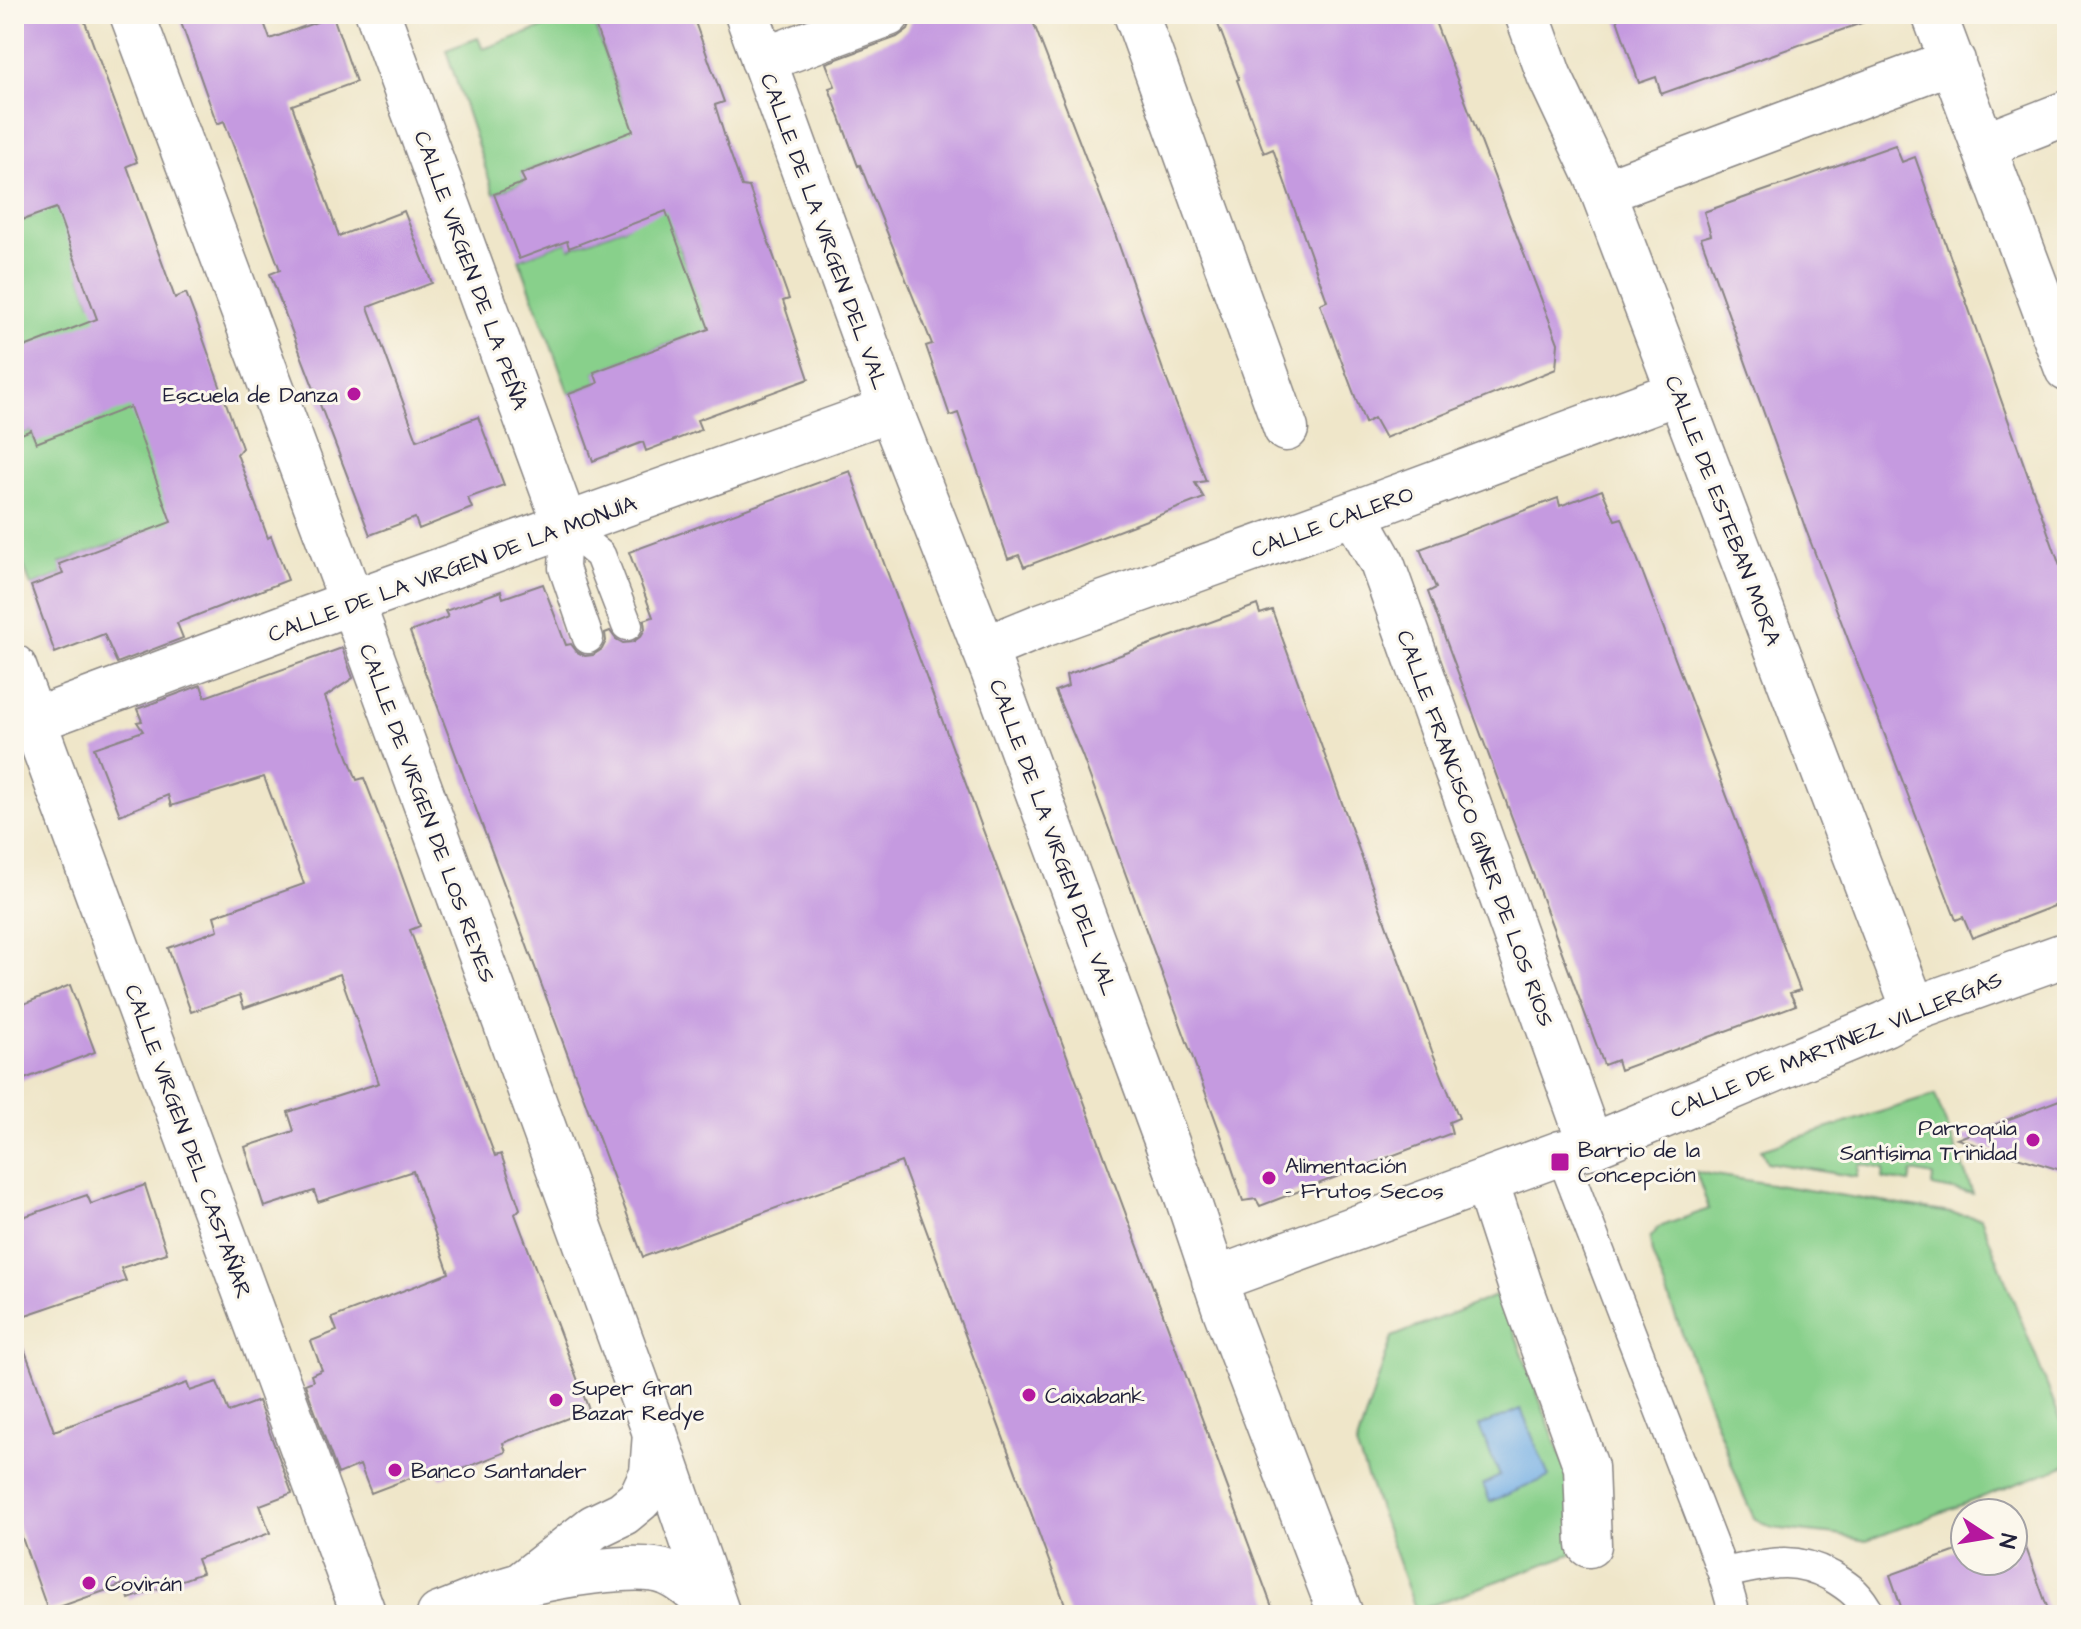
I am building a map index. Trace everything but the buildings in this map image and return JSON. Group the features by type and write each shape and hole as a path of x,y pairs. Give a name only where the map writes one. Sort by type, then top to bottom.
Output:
{"street":[{"name":"CALLE DE VIRGEN DE LOS REYES","path":"132,14 352,602 655,1433 717,1613"},
{"name":"CALLE VIRGEN DE LA PEÑA","path":"378,14 566,527"},
{"name":"CALLE DE LA VIRGEN DEL VAL","path":"747,14 890,409 984,649 1187,1197 1214,1280 1341,1615"},
{"name":"CALLE DE LA VIRGEN DEL VAL","path":"763,60 888,14"},
{"path":"1136,14 1286,429"},
{"name":"CALLE DE ESTEBAN MORA","path":"1527,14 1549,75 1603,192 1914,1009"},
{"path":"1934,14 2067,369"},
{"path":"1603,192 1953,61"},
{"path":"1985,145 2067,113"},
{"name":"CALLE CALERO","path":"984,649 1679,392"},
{"name":"CALLE DE LA VIRGEN DE LA MONJÍA","path":"24,724 352,602 890,409"},
{"name":"CALLE FRANCISCO GINER DE LOS RÍOS","path":"1354,513 1382,563 1576,1149"},
{"name":"CALLE VIRGEN DEL CASTAÑAR","path":"14,667 24,724 364,1615"},
{"name":"CALLE DE MARTÍNEZ VILLERGAS","path":"1214,1280 1576,1149 1885,1024 1914,1009 2067,954"},
{"path":"1486,1181 1586,1467 1589,1545"},
{"path":"519,1585 594,1527 623,1513 640,1499 652,1473 655,1433"},
{"path":"439,1615 519,1585 610,1570 636,1569 666,1572 684,1583 717,1613"}],"lane":[{"path":"566,527 600,555 627,625"},
{"path":"566,527 564,568 588,638"},
{"path":"1576,1149 1735,1615"},
{"path":"1723,1573 1771,1563 1801,1563 1842,1582 1862,1598 1870,1615"}],"green space":[{"path":"569,14 603,14 594,24 622,101 650,137 610,140 522,173 525,182 494,194 446,50 478,38 483,49 570,18"},
{"path":"62,191 91,271 81,276 91,303 112,324 14,351 14,223 34,216 32,201"},
{"path":"673,201 673,231 701,307 720,339 687,337 595,372 598,383 569,394 519,259 567,241 570,248 622,228"},
{"path":"139,395 186,528 151,530 60,563 63,574 31,586 14,539 14,437 31,430 36,442"},
{"path":"1935,1095 1973,1194 1932,1186 1933,1176 1912,1172 1910,1183 1883,1179 1884,1169 1860,1164 1857,1177 1767,1162 1761,1149"},
{"path":"1696,1172 1981,1218 2067,1436 2067,1465 1982,1497 1949,1497 1949,1510 1866,1541 1772,1528 1754,1518 1652,1254 1650,1238 1659,1227 1709,1209"},
{"path":"1500,1294 1566,1470 1577,1552 1416,1611 1356,1446 1392,1337"}],"water":[{"path":"1521,1409 1549,1477 1490,1502 1483,1484 1500,1476 1479,1426"}],"place":[{"name":"Escuela de Danza","path":"354,394"},
{"name":"Parroquia Santísima Trinidad","path":"2033,1140"},
{"name":"Barrio de la Concepción","path":"1560,1162"},
{"name":"Alimentación - Frutos Secos","path":"1269,1178"},
{"name":"Caixabank","path":"1029,1395"},
{"name":"Super Gran Bazar Redye","path":"556,1400"},
{"name":"Banco Santander","path":"395,1470"},
{"name":"Covirán","path":"89,1583"}]}
